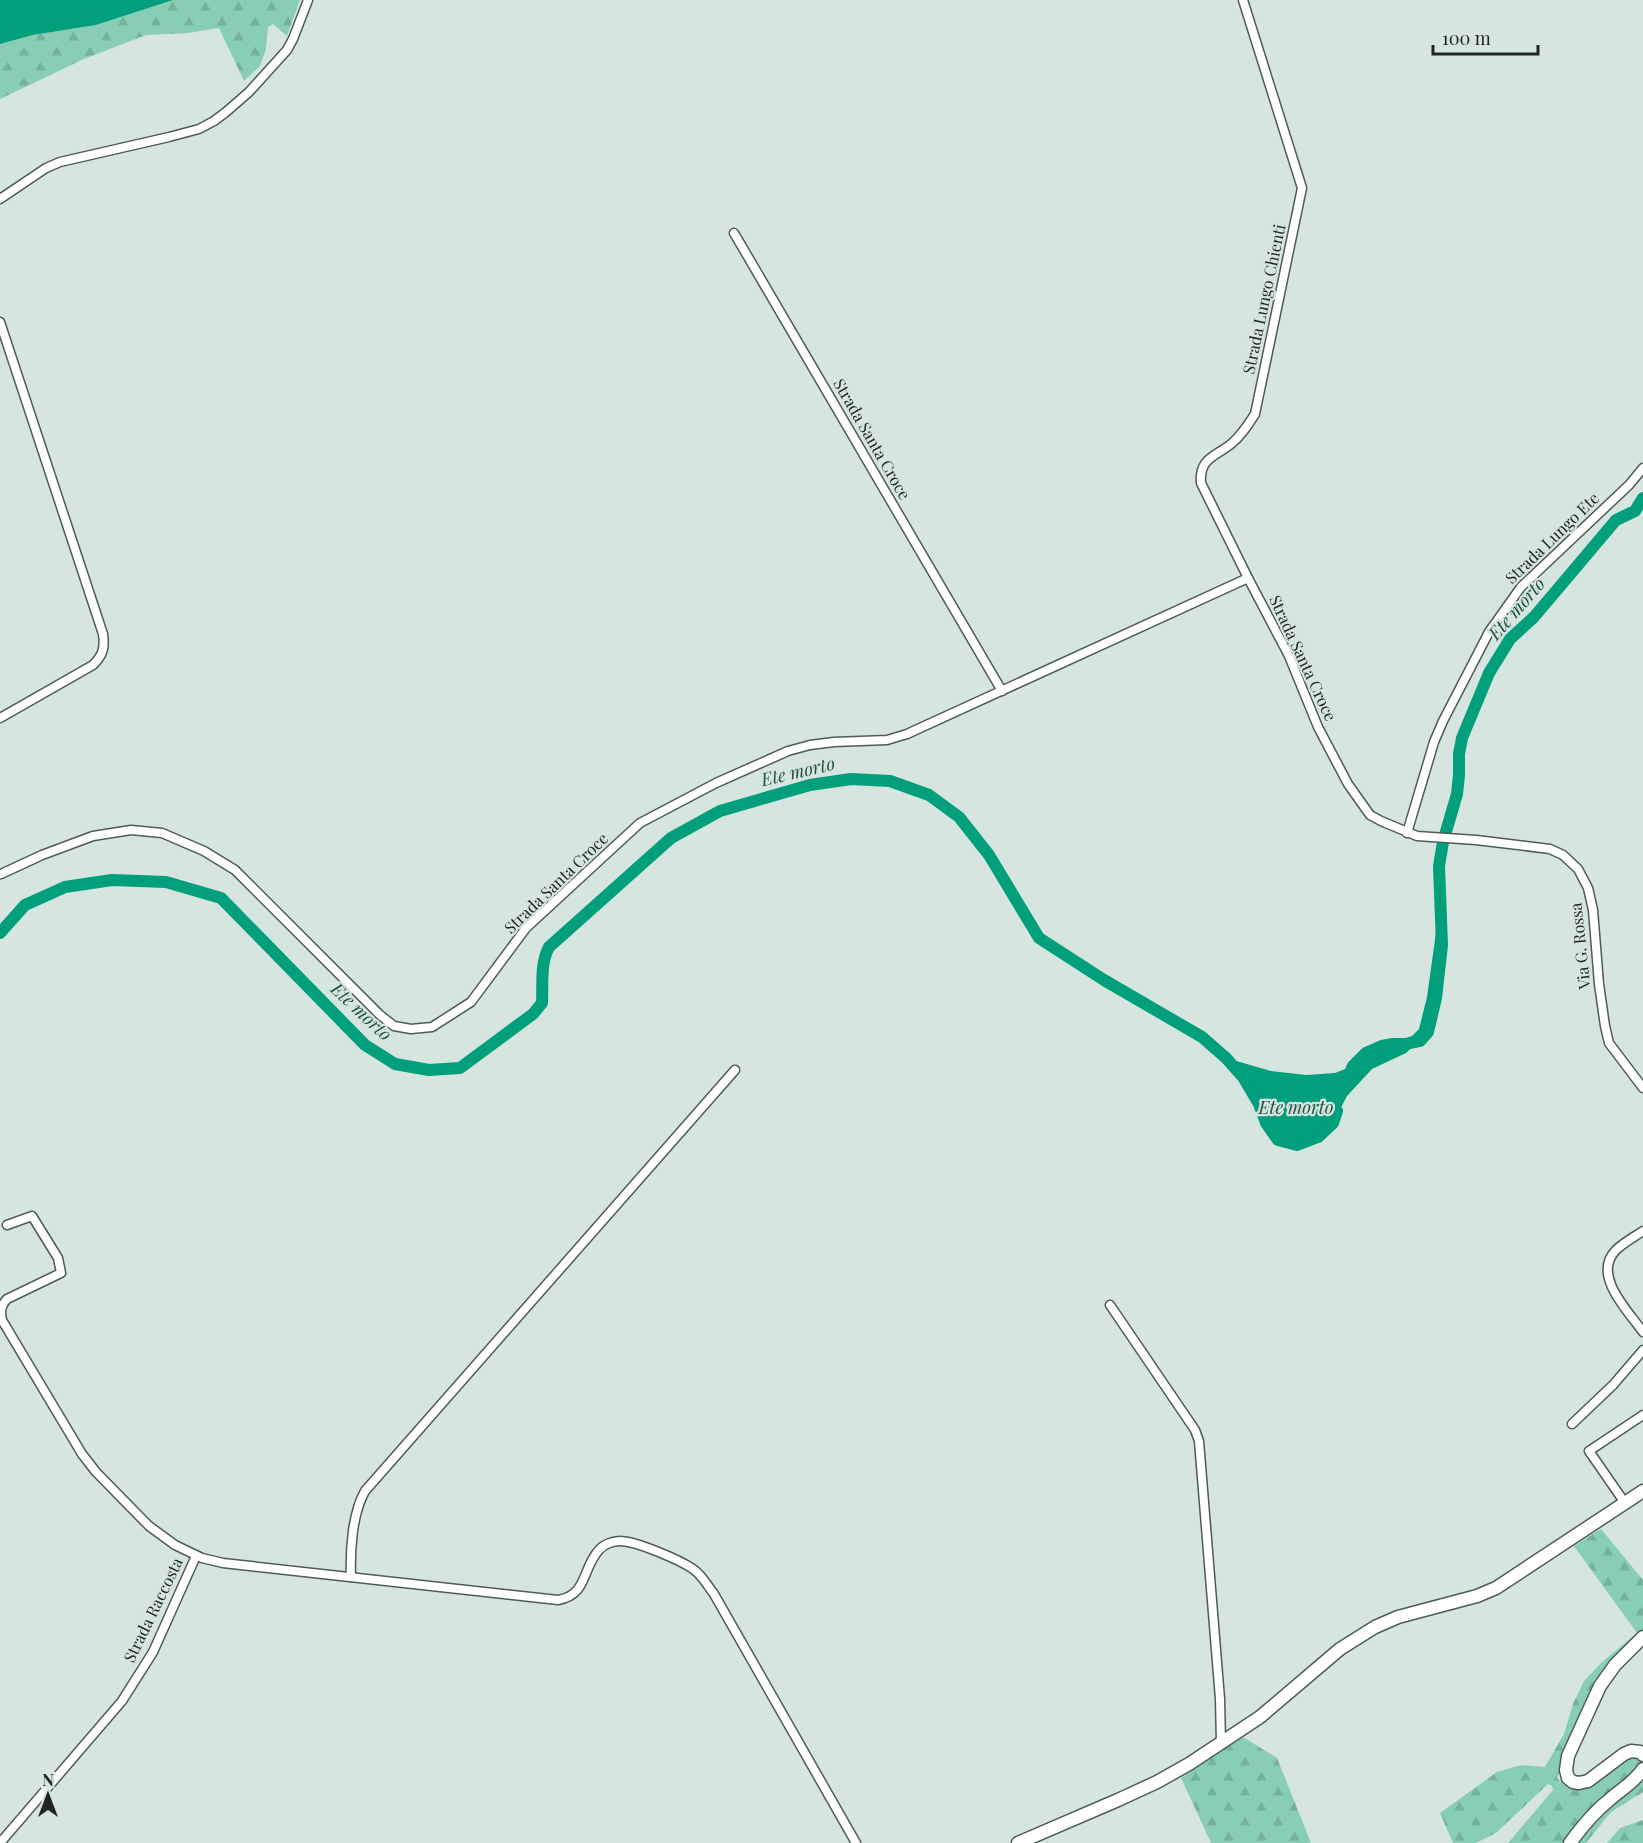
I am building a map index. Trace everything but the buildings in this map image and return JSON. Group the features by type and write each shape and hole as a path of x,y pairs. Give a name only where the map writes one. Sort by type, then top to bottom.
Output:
{"main road":[{"path":"1018,1843 1156,1782 1189,1764 1260,1717 1340,1649 1375,1627 1398,1617 1477,1596 1496,1588 1643,1491"},
{"path":"1643,1637 1615,1665 1600,1686 1568,1756 1566,1770 1568,1778 1579,1783 1588,1781 1624,1754 1631,1751 1640,1752 1643,1755"},
{"path":"1570,1843 1585,1822 1637,1777 1643,1769"}],"street":[{"path":"0,199 46,168 60,162 169,137 199,129 214,121 249,92 286,50 294,39 308,0"},
{"name":"Strada Lungo Chienti","path":"1243,0 1302,188 1255,414 1244,432 1202,465 1200,474 1201,483 1248,578"},
{"name":"Strada Santa Croce","path":"734,233 1002,691"},
{"path":"0,322 103,634 104,645 100,658 93,665 0,718"},
{"name":"Strada Lungo Ete","path":"1407,833 1439,732 1489,632 1521,587 1629,485 1643,468"},
{"name":"Strada Santa Croce","path":"0,873 93,836 131,830 162,833 204,851 235,870 380,1015 394,1026 411,1029 432,1027 471,1002 526,928 640,823 716,783 788,751 834,742 887,740 907,734 1248,578 1289,657 1318,727 1361,804 1370,814 1417,836"},
{"name":"Via G. Rossa","path":"1417,836 1472,839 1550,849 1563,855 1578,869 1588,888 1593,910 1599,984 1609,1043 1643,1088"},
{"path":"351,1577 357,1511 365,1491 735,1070"},
{"path":"7,1225 32,1216 58,1257 61,1273 8,1299 2,1304 0,1313 2,1320 82,1454 96,1472 149,1526 175,1545 196,1556 223,1563 558,1600 569,1598 578,1591 600,1548 609,1543 620,1541 635,1543 679,1561 701,1576 714,1594 856,1843"},
{"path":"1643,1231 1615,1251 1607,1272 1609,1284 1643,1332"},
{"path":"1110,1305 1195,1430 1199,1441 1220,1699 1221,1742"},
{"path":"1572,1424 1613,1385 1643,1350"},
{"path":"1625,1503 1589,1451 1643,1415"},
{"name":"Strada Raccosta","path":"0,1843 122,1701 153,1652 196,1556"}],"green space":[{"path":"173,0 300,0 287,36 273,24 268,27 266,49 260,66 244,81 219,28 188,33 146,35 84,59 0,99 0,44 33,35 96,25"},
{"path":"1601,1529 1643,1580 1643,1632 1613,1662 1557,1777 1570,1785 1628,1757 1635,1757 1639,1760 1640,1766 1564,1843 1508,1843 1553,1790 1548,1784 1496,1833 1476,1843 1453,1843 1440,1813 1497,1772 1521,1765 1545,1767 1564,1734 1573,1704 1584,1681 1602,1662 1637,1633 1574,1546"},
{"path":"1243,1737 1277,1758 1311,1843 1211,1843 1181,1778"},
{"path":"1643,1777 1643,1792 1611,1812 1586,1843 1577,1843 1596,1819"},
{"path":"1643,1820 1643,1843 1607,1843 1620,1828"}],"water":[{"path":"0,0 173,0 96,25 33,35 0,44"},
{"name":"Ete morto","path":"1439,893 1442,945 1436,998 1428,1032 1406,1053 1372,1069 1347,1096 1333,1123 1318,1137 1297,1145 1278,1140 1266,1123 1259,1104 1243,1077 1226,1058 1271,1071 1306,1075 1335,1073 1353,1066 1366,1053 1412,1036 1419,1029 1427,997"}],"waterway":[{"name":"Ete morto","path":"1349,1075 1353,1066 1366,1053 1382,1046 1420,1041 1428,1032 1436,998 1442,945 1439,866 1443,842 1457,794 1462,738 1489,673 1510,639 1534,617 1616,520 1635,511 1643,498"},
{"name":"Ete morto","path":"0,933 25,905 65,887 112,880 166,882 221,898 365,1045 395,1064 429,1070 460,1068 533,1014 542,1003 543,967 549,947 671,838 720,811 810,785 851,779 890,781 929,795 959,817 989,855 1039,938 1104,980 1202,1037 1226,1058 1243,1077 1259,1104 1266,1123 1278,1140 1297,1145 1318,1137 1333,1123 1337,1111"}]}
